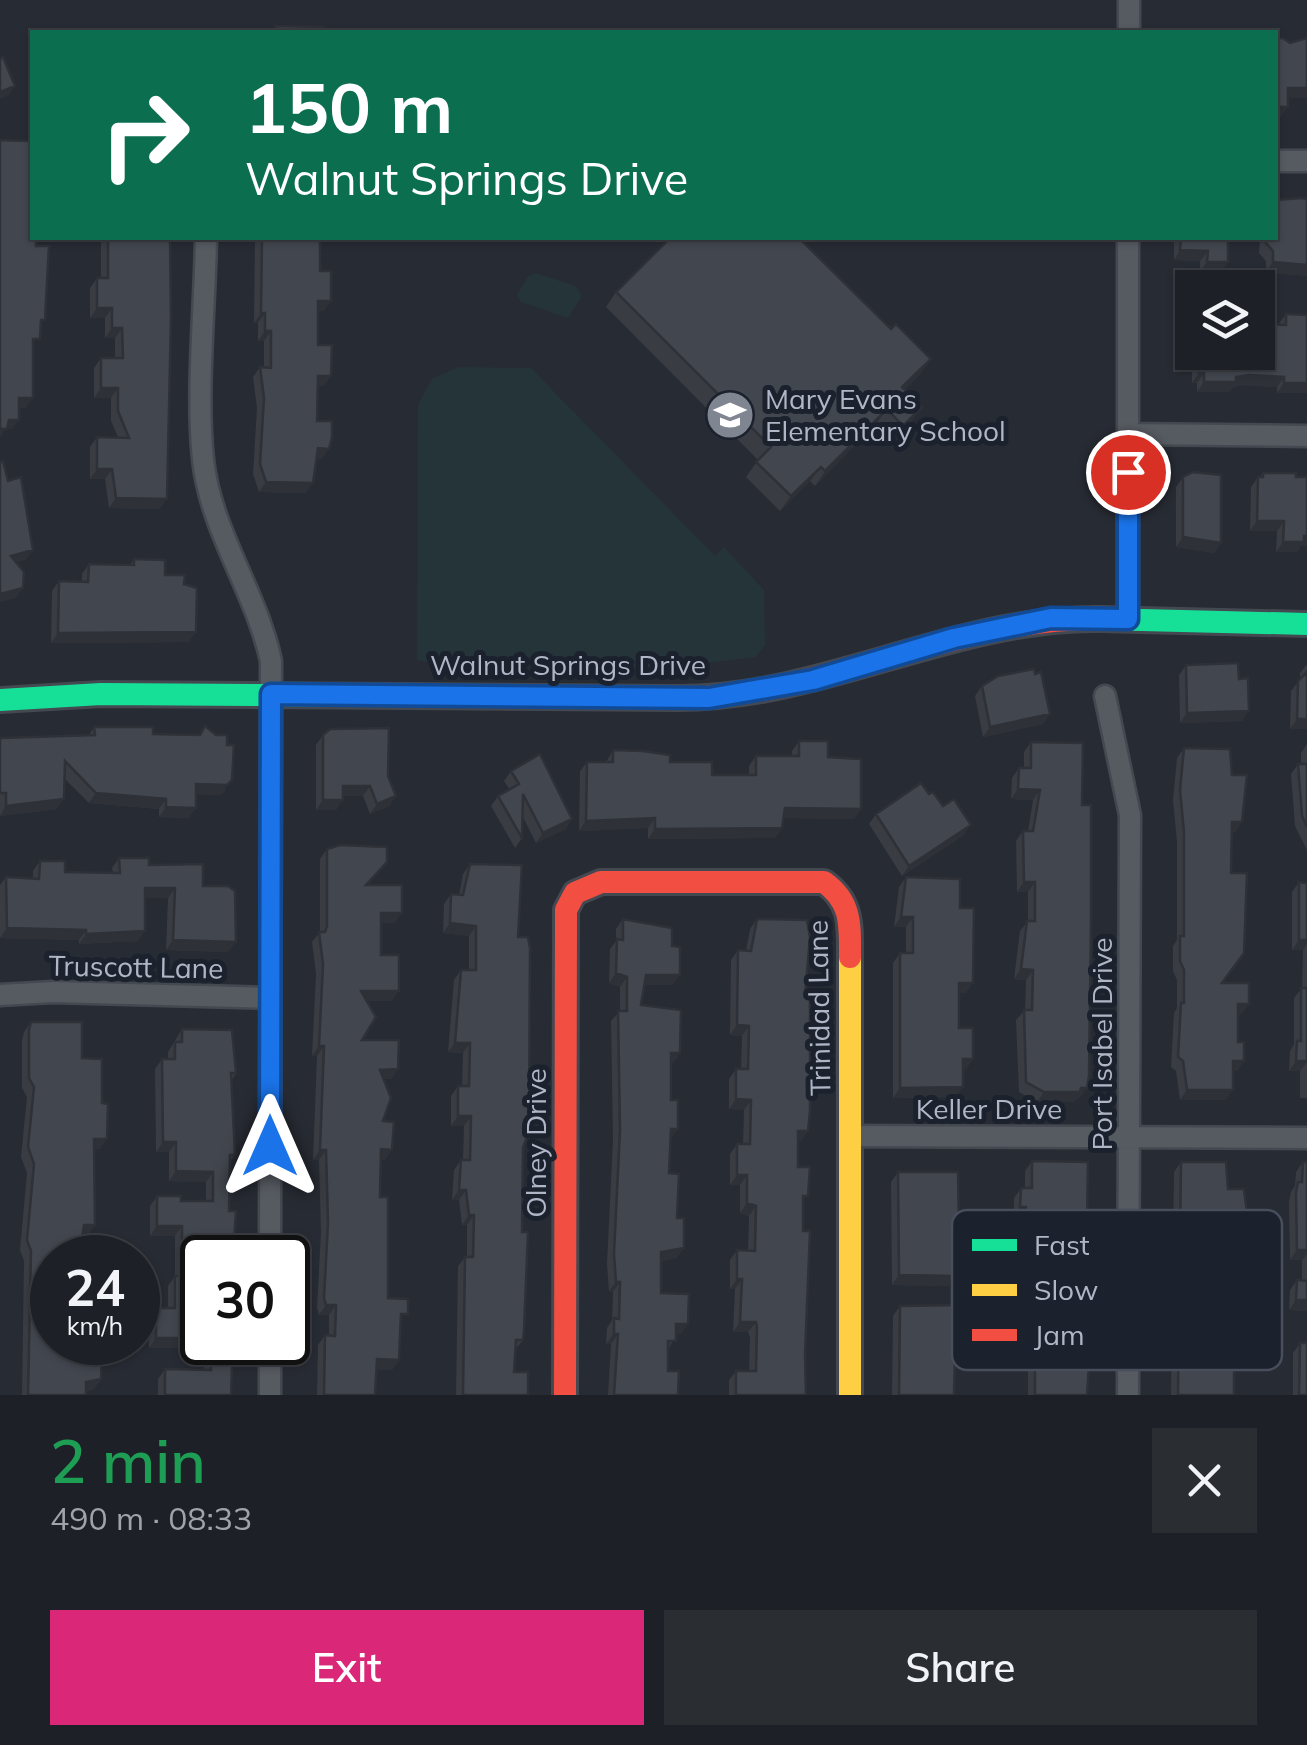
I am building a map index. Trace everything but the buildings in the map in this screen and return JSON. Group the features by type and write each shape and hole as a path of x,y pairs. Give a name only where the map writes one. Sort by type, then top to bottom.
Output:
{"street":[{"path":"1129,0 1129,30"},
{"path":"1278,161 1307,161"},
{"path":"206,240 203,460 218,520 264,626 271,660 270,1235"},
{"path":"1128,240 1128,619"},
{"path":"1128,434 1307,436"},
{"name":"Walnut Springs Drive","path":"0,700 100,694 709,698 813,680 954,638 1051,618 1307,624"},
{"name":"Port Isabel Drive","path":"1105,696 1130,814 1129,1210"},
{"name":"Trinidad Lane","path":"574,892 601,882 824,882 844,896 850,920 850,1395"},
{"name":"Olney Drive","path":"565,1395 566,910 574,892"},
{"name":"Truscott Lane","path":"0,995 53,992 270,998"},
{"name":"Keller Drive","path":"852,1136 1307,1138"},
{"path":"270,1365 270,1395"},
{"name":"Port Isabel Drive","path":"1128,1370 1128,1395"}],"shaded area":[{"path":"535,273 576,286 582,296 568,318 521,302 517,295 528,276"},
{"path":"459,367 531,368 715,556 724,547 764,590 765,645 756,657 672,667 442,665 417,660 418,405 432,379"}],"traffic: fast":[{"path":"1102,619 1307,624"},
{"path":"0,700 101,694 676,698"}],"traffic: slow":[{"path":"850,957 850,1395"}],"traffic: jam":[{"path":"676,698 784,686 994,630 1102,619"},
{"path":"565,1395 566,910 575,893 601,882 824,882 845,906 850,957"}],"place":[{"name":"Mary Evans Elementary School","path":"730,415"}],"route":[{"path":"270,1146 271,694 709,698 813,680 954,638 1051,618 1128,619 1128,472"}]}
